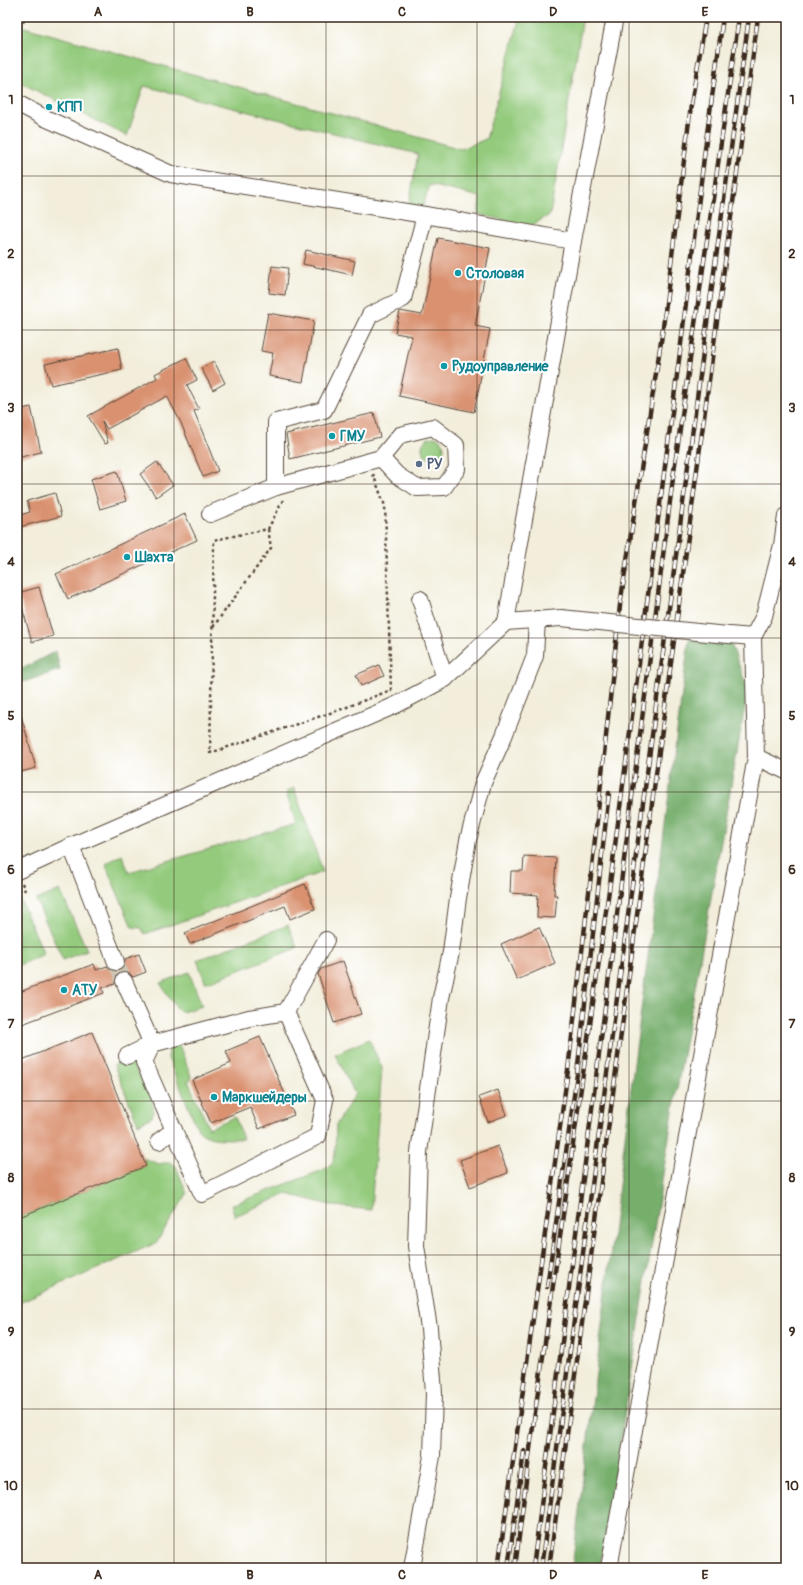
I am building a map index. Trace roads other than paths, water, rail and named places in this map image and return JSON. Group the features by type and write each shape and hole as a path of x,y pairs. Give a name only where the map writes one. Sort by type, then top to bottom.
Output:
{"street":[{"path":"17,871 71,846 396,705 445,679 506,622 573,241 615,17"},
{"path":"17,103 45,118 171,174 425,215 573,241"},
{"path":"276,487 276,422 324,410 370,315 403,299 425,215"},
{"path":"210,514 276,487 375,460 400,435 433,427 456,445 458,469 444,487 417,488 375,460"},
{"path":"609,1568 756,757 753,637 764,616 782,545 786,516"},
{"path":"420,599 445,679"},
{"path":"506,622 561,618 753,637"},
{"path":"412,1568 432,1456 434,1393 429,1328 416,1246 419,1152 441,998 451,952 468,840 483,783 504,736 534,656 537,619"},
{"path":"756,757 786,771"},
{"path":"71,846 116,962"},
{"path":"286,1012 326,940"},
{"path":"124,981 152,1044 144,1062 202,1194 318,1136 325,1100 286,1012"},
{"path":"127,1056 152,1044 248,1018 286,1012"},
{"path":"159,1141 174,1130"}],"tunnel":[{"path":"116,962 124,981"}],"railway":[{"path":"498,1568 568,1070 592,867 620,605 662,335 691,105 706,17"},
{"path":"515,1568 531,1441 611,876 723,17"},
{"path":"533,1568 673,478 739,17"},
{"path":"541,1568 749,17"},
{"path":"549,1568 758,17"},
{"path":"547,1287 577,1074 609,793"},
{"path":"508,1568 524,1451"}],"place":[{"name":"КПП","path":"49,107"},
{"name":"Столовая","path":"458,273"},
{"name":"Рудоуправление","path":"444,366"},
{"name":"ГМУ","path":"332,436"},
{"name":"РУ","path":"419,464"},
{"name":"Шахта","path":"127,557"},
{"name":"АТУ","path":"64,990"},
{"name":"Маркшейдеры","path":"214,1097"}]}
